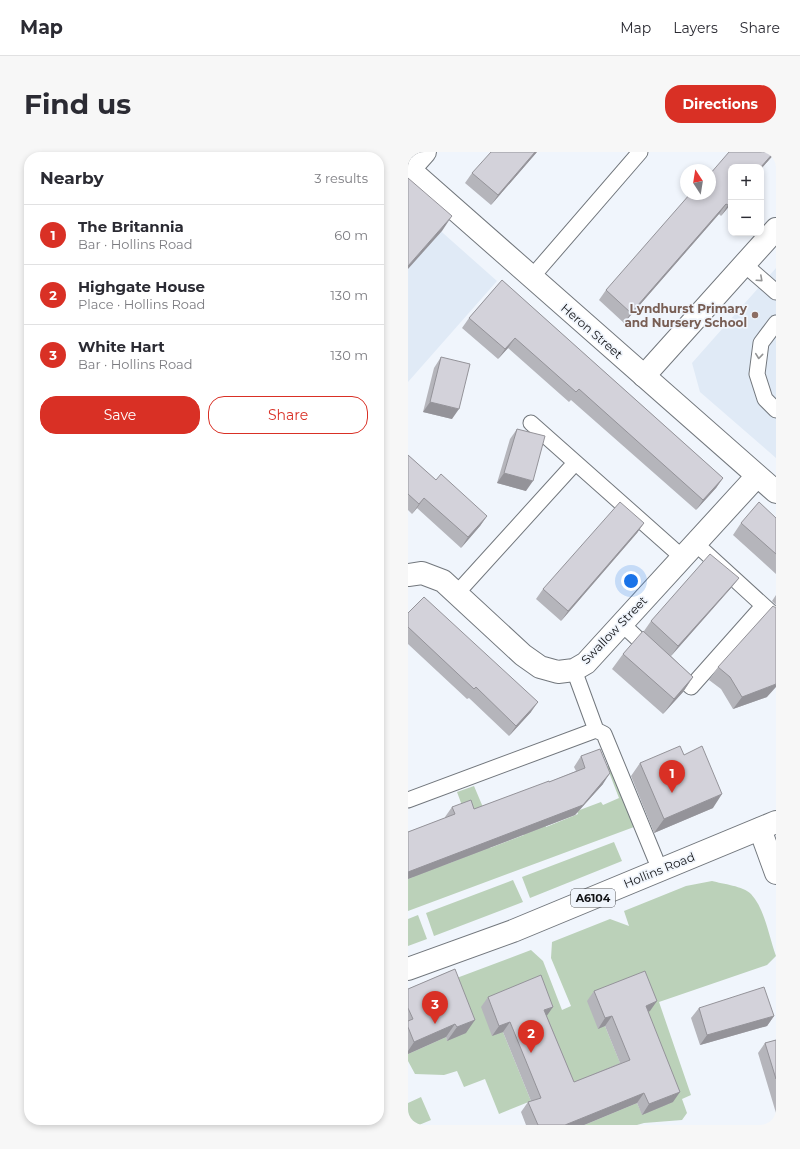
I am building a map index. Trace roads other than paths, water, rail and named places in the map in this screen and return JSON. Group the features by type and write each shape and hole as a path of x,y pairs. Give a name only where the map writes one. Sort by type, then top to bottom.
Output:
{"street":[{"path":"409,169 425,152"},
{"name":"Heron Street","path":"409,169 531,278 776,492"},
{"path":"644,376 776,229"},
{"name":"Swallow Street","path":"408,575 422,573 444,581 522,655 540,667 558,672 574,670 586,663 757,476"},
{"path":"768,825 776,873"},
{"name":"Hollins Road","path":"408,969 513,930 768,825"}],"lane":[{"path":"531,278 640,152"},
{"path":"745,265 776,292"},
{"path":"776,323 761,343 757,374 765,399 776,410"},
{"path":"531,423 575,463 776,617"},
{"path":"458,593 575,463"},
{"path":"622,624 691,687 763,606"},
{"path":"574,670 596,730 604,734 660,870"},
{"path":"408,800 596,730"}],"place":[{"name":"Lyndhurst Primary and Nursery School","path":"755,315"},
{"name":"The Britannia","path":"672,793"},
{"name":"White Hart","path":"435,1024"},
{"name":"Highgate House","path":"531,1053"}]}
